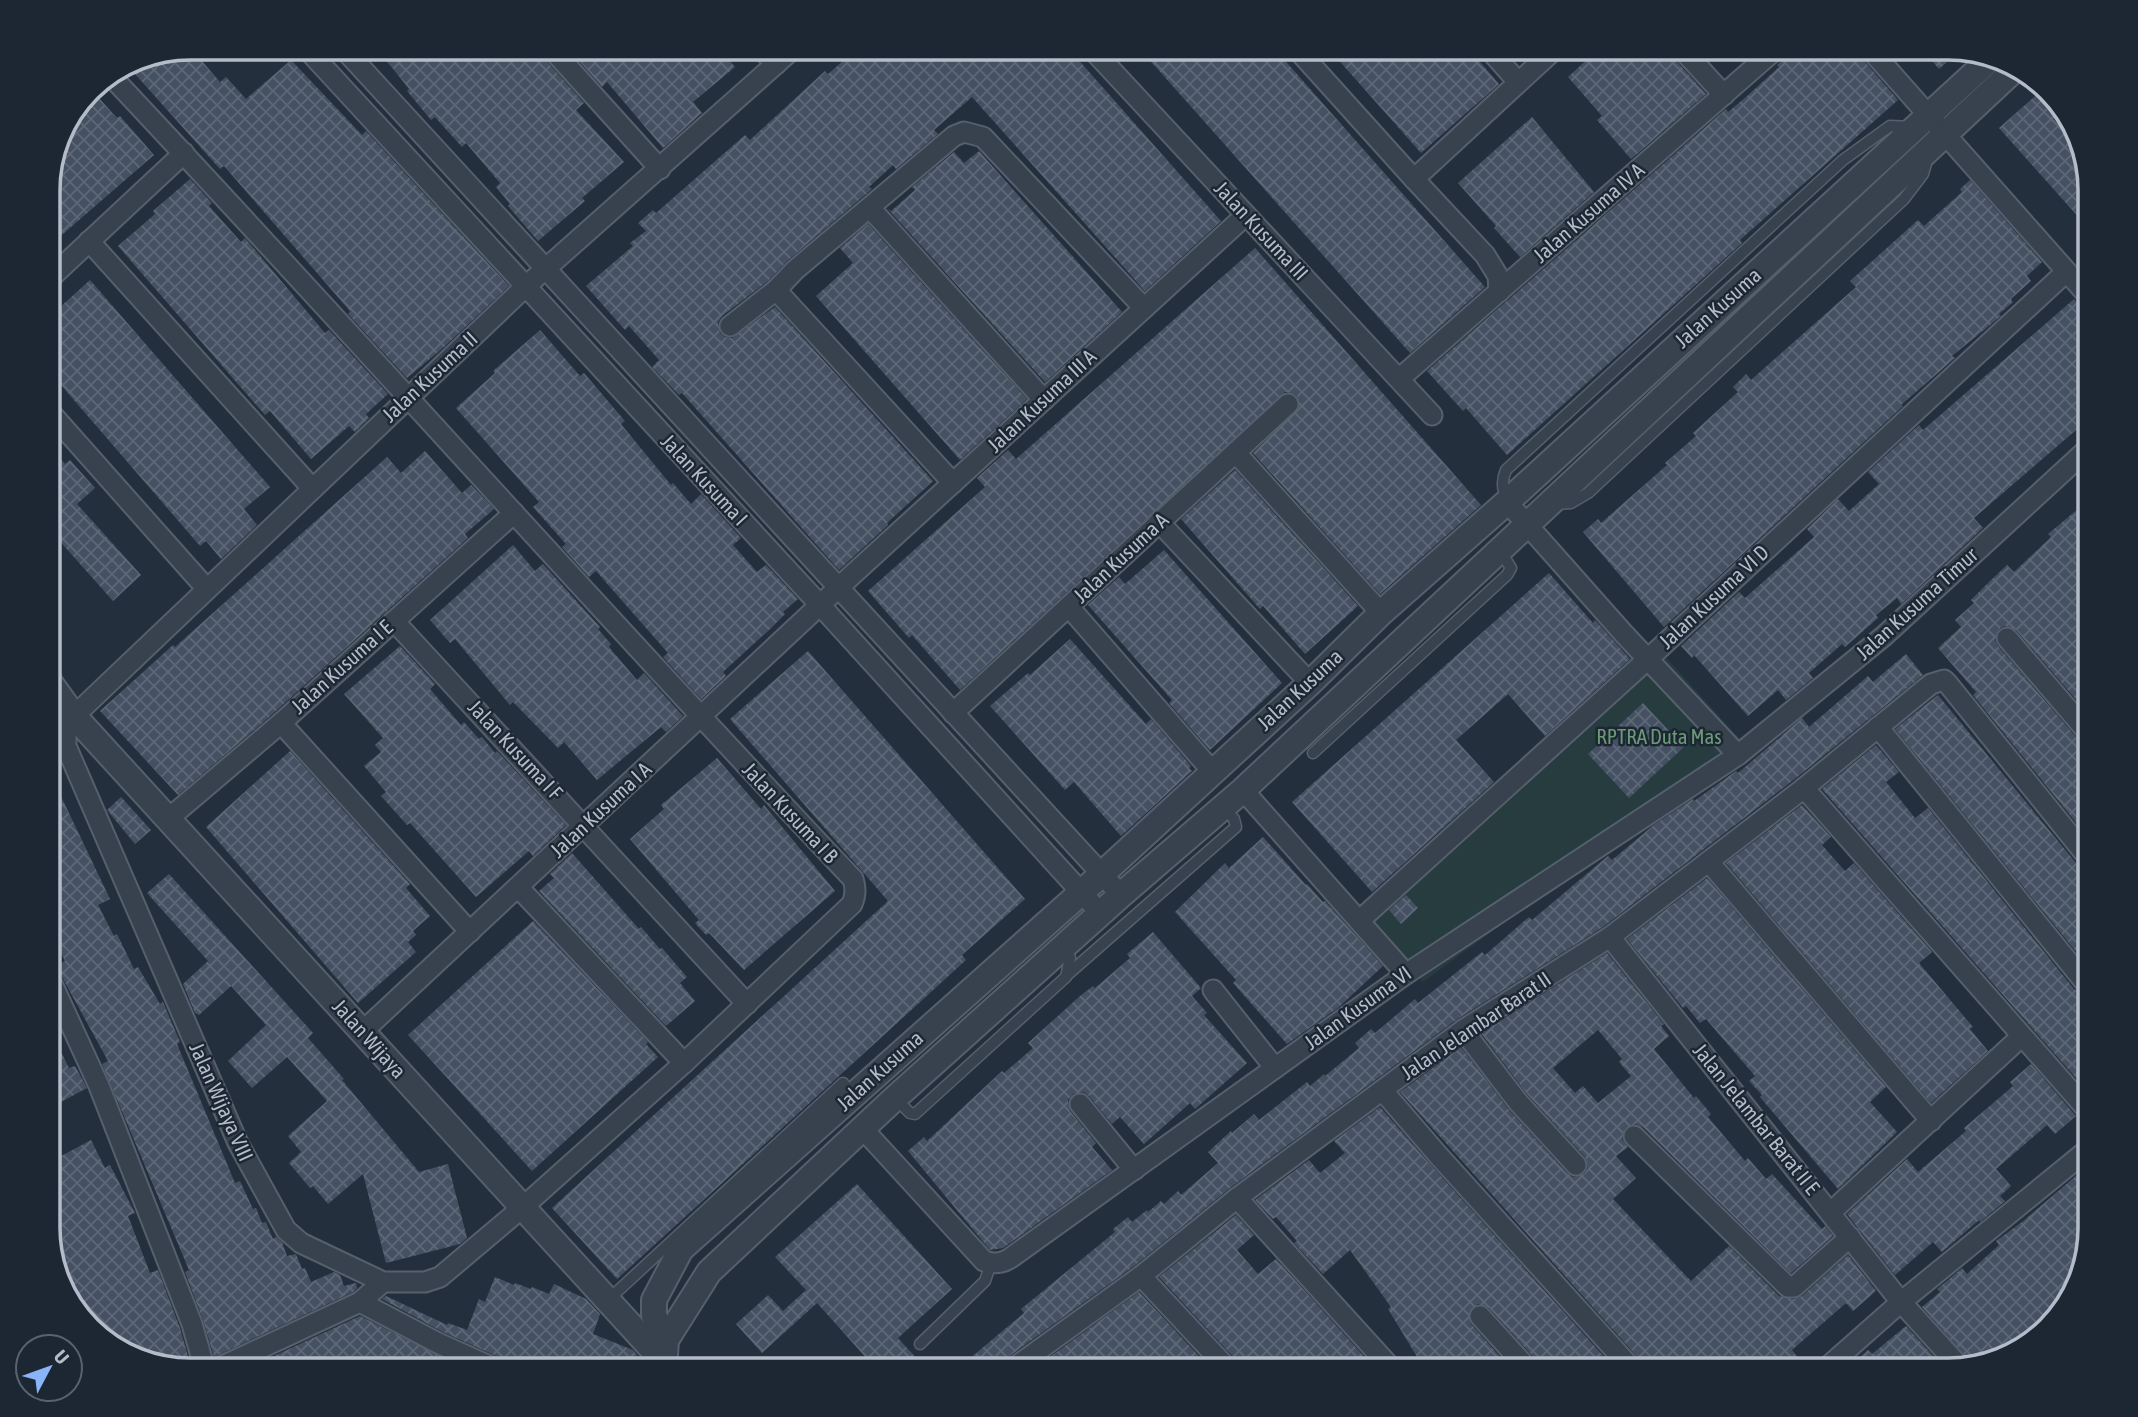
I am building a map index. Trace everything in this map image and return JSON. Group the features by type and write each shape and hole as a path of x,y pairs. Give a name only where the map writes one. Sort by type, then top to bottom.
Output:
{"street":[{"name":"Jalan Kusuma I","path":"317,60 1101,914"},
{"name":"Jalan Kusuma I","path":"354,60 1121,895"},
{"path":"562,60 660,169"},
{"path":"772,60 776,64"},
{"name":"Jalan Kusuma II","path":"74,716 525,288 781,60"},
{"name":"Jalan Kusuma III","path":"1102,60 1432,415"},
{"path":"1307,60 1494,267 1500,284 1499,292"},
{"path":"1499,60 1518,82"},
{"path":"1414,180 1543,60"},
{"path":"1692,60 1724,95"},
{"name":"Jalan Kusuma IV A","path":"1399,379 1763,60"},
{"path":"1877,60 1922,122 2078,285"},
{"name":"Jalan Kusuma","path":"665,1357 654,1316 654,1300 681,1249 1102,874 1310,683 1381,613 1507,502 1717,293 1922,122 1984,65"},
{"name":"Jalan Kusuma","path":"665,1357 709,1272 862,1128 1121,895 1243,790 1552,504 1747,334 1939,140 2009,75"},
{"name":"Jalan Kusuma I B","path":"116,82 409,396 855,885 852,904 684,1063 523,1208"},
{"path":"730,326 776,290 795,270 954,136 964,132 983,137 1144,309"},
{"path":"60,269 184,153"},
{"path":"870,208 1044,400"},
{"name":"Jalan Kusuma III A","path":"839,588 1246,215"},
{"path":"89,241 312,488"},
{"name":"Jalan Kusuma VI D","path":"1360,920 1648,659 2066,272"},
{"path":"776,290 953,483"},
{"name":"Jalan Kusuma A","path":"953,713 1288,404"},
{"path":"60,424 206,588"},
{"path":"1236,453 1381,613"},
{"name":"Jalan Kusuma Timur","path":"1738,755 1884,636 2078,458"},
{"path":"1507,502 1738,755"},
{"name":"Jalan Kusuma I E","path":"168,819 281,723 514,513"},
{"path":"1159,522 1310,683"},
{"name":"Jalan Kusuma I A","path":"362,1032 839,588"},
{"path":"1069,607 1212,771"},
{"name":"Jalan Kusuma I F","path":"394,621 747,1004"},
{"path":"2007,638 2078,721"},
{"name":"Jalan Jelambar Barat II","path":"1028,1358 1141,1276 1237,1198 1464,1030 1609,937 1804,788 1938,680 1944,680 1948,684 2078,845"},
{"name":"Jalan Wijaya","path":"60,697 74,716 523,1208 665,1357"},
{"name":"Jalan Wijaya VIII","path":"74,716 66,735 66,746 238,1143 286,1230 301,1243 383,1282 435,1280 523,1208"},
{"path":"281,723 470,932"},
{"path":"1878,727 2078,974"},
{"name":"Jalan Kusuma VI","path":"987,1262 1002,1263 1009,1259 1406,974 1738,755"},
{"path":"1804,788 2078,1099"},
{"path":"1243,790 1406,974"},
{"path":"1709,862 1931,1121"},
{"path":"518,887 684,1063"},
{"name":"Jalan Jelambar Barat II E","path":"1609,937 1901,1302 1952,1358"},
{"path":"1213,990 1275,1068"},
{"path":"60,1001 99,1086 192,1324 202,1358"},
{"path":"1464,1030 1518,1102 1576,1165"},
{"path":"1830,1212 2022,1036"},
{"path":"1383,1091 1622,1358"},
{"path":"1080,1104 1134,1170"},
{"path":"862,1128 987,1262"},
{"path":"1634,1136 1788,1287 1794,1287 1850,1237"},
{"path":"1838,1358 1901,1302 2078,1161"},
{"path":"1237,1198 1382,1358"},
{"path":"1141,1276 1210,1358"},
{"path":"240,1358 360,1302 383,1282"},
{"path":"360,1302 471,1358"},
{"path":"1480,1316 1518,1358"}],"lane":[{"path":"1313,753 1507,575 1511,568 1501,551"},
{"path":"895,1098 910,1113 915,1114 1066,976 1236,827 1234,818 1224,807"},
{"path":"1064,946 1070,958 1066,976"},
{"path":"608,1300 843,1083 853,1094"},
{"path":"920,1344 985,1281 987,1262"}],"green space":[{"name":"RPTRA Duta Mas","path":"1664,655 1745,745 1423,982 1370,925"}],"building":[{"path":"201,60 220,82 226,77 246,99 291,60 362,135 366,131 509,286 407,378 348,314 350,311 224,166 220,169 135,74 164,62"},
{"path":"385,60 545,60 584,103 576,110 624,162 582,198 585,201 538,241 508,206 510,204 496,187 500,183 466,143 462,147 435,117 431,120"},
{"path":"578,60 729,60 735,67 693,102 702,113 663,148 607,82 602,87"},
{"path":"844,60 1079,60 1221,221 1145,291 972,97 934,130 938,134 896,169 893,165 869,187 872,189 787,261 768,281 722,316 718,322 720,333 732,338 775,307 933,481 839,570 682,393 679,395 652,367 659,360 629,326 625,330 586,286 633,246 630,243 646,231 638,223 653,210 656,213 745,135 750,140 825,71 828,74"},
{"path":"1150,60 1284,60 1485,287 1410,353"},
{"path":"1339,60 1478,60 1499,84 1421,153"},
{"path":"1587,60 1675,60 1706,94 1631,159 1597,120 1602,116 1568,77"},
{"path":"1783,60 1863,60 1898,100 1740,240 1742,243 1507,455 1466,408 1463,411 1427,371 1726,109 1728,112 1746,97 1779,67 1777,65"},
{"path":"1931,60 1949,60 1939,69"},
{"path":"2037,95 2046,104 2057,117 2072,148 2077,172 2078,216 1999,128"},
{"path":"99,97 117,118 120,116 154,155 60,237 60,181 64,156 81,117"},
{"path":"1532,117 1594,192 1520,257 1458,183"},
{"path":"979,151 1122,312 1045,382 887,208 891,211 915,190 912,187 954,152 964,163"},
{"path":"190,179 212,203 209,206 241,242 245,238 325,333 329,330 388,394 366,414 369,418 355,432 349,426 311,459 270,411 265,415 118,246"},
{"path":"1970,180 2042,262 2027,276 2031,281 2011,299 2013,302 1999,314 2001,316 1952,356 1955,358 1901,405 1903,406 1664,627 1583,532 1598,519 1601,523 1667,465 1665,463 1696,436 1693,433 1738,392 1733,387 1746,374 1751,380 1856,287 1850,281 1918,220 1924,226 1962,192 1960,189"},
{"path":"868,224 1027,399 960,460 816,296 853,263 840,248"},
{"path":"1255,248 1481,505 1380,594 1253,453 1299,408 1297,396 1285,392 960,690 912,635 909,638 868,591 985,487 977,478 1008,450 1016,459"},
{"path":"90,280 270,487 244,509 257,525 221,559 206,541 200,546 60,384 60,307"},
{"path":"2074,299 2078,304 2078,428 1974,518 1983,528 1901,604 1897,598 1876,615 1878,618 1845,647 1842,644 1809,673 1813,678 1786,700 1778,690 1748,716 1694,655 1692,658 1681,646 1739,592 1745,598 1814,537 1807,529 1838,499 1849,511 1879,484 1868,472 1919,425 1923,430"},
{"path":"540,330 580,376 584,373 625,421 621,424 671,485 673,483 691,504 701,494 741,538 733,545 757,572 766,565 798,599 723,672 726,676 701,699 663,657 668,653 596,571 589,577 562,547 566,544 533,507 539,502 456,408"},
{"path":"425,451 462,493 471,485 494,509 465,534 468,538 178,795 100,711 387,457 401,473"},
{"path":"60,458 65,464 70,460 95,488 77,504 141,575 113,601 60,541"},
{"path":"1235,470 1358,606 1305,654 1263,606 1260,609 1181,519"},
{"path":"2078,509 2078,702 2016,630 2005,626 2000,628 1995,640 2078,739 2078,825 1973,695 1976,692 1938,648 1961,627 1955,620 1974,603 1971,600 2007,565 2014,572 2051,537 2048,534"},
{"path":"513,545 535,571 543,564 600,627 598,629 611,644 609,647 637,680 644,673 683,716 666,732 661,727 597,780 564,742 558,748 513,702 510,705 455,639 450,643 430,620"},
{"path":"1164,550 1282,683 1210,750 1169,703 1172,700 1088,605 1119,577 1125,584"},
{"path":"1549,573 1593,623 1595,620 1630,659 1545,736 1508,694 1456,740 1494,782 1372,892 1292,802"},
{"path":"1070,639 1146,724 1151,719 1191,766 1189,768 1192,771 1121,836 1074,782 1065,790 990,706"},
{"path":"400,646 435,684 430,689 461,725 464,722 479,739 482,737 495,753 497,751 566,825 533,856 529,851 476,897 410,823 407,825 381,796 386,792 364,766 381,752 375,745 383,738 344,694"},
{"path":"808,651 1025,899 962,955 966,960 617,1279 552,1208 888,901 730,719"},
{"path":"1906,654 1923,675 1796,778 1603,927 1456,1020 1230,1188 1134,1266 1007,1358 970,1358 1024,1313 1021,1309 1115,1232 1113,1229 1128,1217 1132,1222 1161,1201 1164,1204 1178,1191 1181,1195 1218,1163 1208,1152 1231,1131 1232,1133 1254,1114 1259,1120 1307,1082 1310,1086 1324,1074 1325,1076 1359,1048 1355,1043 1371,1029 1375,1033 1415,999 1418,1003 1482,952 1485,955 1529,917 1532,920 1608,856 1612,860 1655,824 1693,799 1694,801 1736,771 1738,773 1802,718 1809,727 1868,676 1873,682"},
{"path":"1938,695 2078,865 2078,954 1895,729"},
{"path":"1643,703 1684,747 1629,798 1588,754"},
{"path":"1876,745 1899,772 1886,782 1915,818 1928,808 2078,991 2078,1080 1822,789"},
{"path":"290,751 410,884 406,888 430,916 413,931 416,935 408,942 416,952 358,1003 206,827"},
{"path":"717,758 761,809 764,805 835,891 744,970 709,933 706,935 695,923 699,920 630,839 664,809 661,805"},
{"path":"60,794 110,899 98,905 114,936 117,934 134,969 138,967 160,1004 163,1002 180,1042 177,1044 235,1183 240,1181 253,1209 256,1208 262,1223 266,1222 273,1239 276,1237 282,1242 287,1256 296,1254 311,1282 334,1272 340,1275 344,1286 356,1283 357,1288 353,1292 214,1357 185,1272 189,1270 102,1064 108,1061 60,973 60,964 65,961 60,951"},
{"path":"121,797 151,830 135,844 107,810"},
{"path":"1802,805 1831,837 1822,845 1845,871 1854,863 1932,952 1919,963 1973,1027 1970,1029 1988,1051 1931,1103 1726,863"},
{"path":"1263,837 1383,966 1339,1007 1287,1044 1233,983 1236,980 1175,912 1225,863 1229,868"},
{"path":"572,853 639,929 641,927 687,977 680,983 695,1001 666,1026 539,891 554,878 550,874"},
{"path":"169,874 313,1033 308,1038 419,1172 448,1164 467,1238 460,1244 386,1263 363,1174 328,1204 289,1163 301,1152 288,1136 327,1101 287,1057 252,1088 228,1061 266,1025 231,986 199,1015 195,1013 183,984 208,961 147,893"},
{"path":"1707,878 1886,1087 1870,1102 1897,1132 1838,1189 1760,1097 1762,1095 1749,1081 1755,1076 1706,1019 1700,1023 1686,1006 1683,1008 1627,939"},
{"path":"1406,895 1418,908 1401,924 1389,910"},
{"path":"533,921 648,1042 646,1044 658,1057 532,1171 408,1035"},
{"path":"1153,932 1201,988 1192,996 1207,1013 1204,1015 1247,1063 1195,1109 1190,1103 1144,1144 1120,1117 1112,1124 1084,1092 1073,1094 1068,1100 1070,1111 1096,1143 1092,1147 1112,1170 1003,1248 990,1250 908,1151 924,1137 927,1141 1002,1071 1004,1073 1033,1048 1028,1043 1080,996 1093,986 1095,988 1130,958 1127,954"},
{"path":"1607,953 1664,1024 1661,1026 1669,1036 1654,1049 1694,1098 1696,1096 1711,1114 1708,1117 1745,1161 1748,1158 1766,1179 1772,1174 1822,1229 1825,1226 1833,1236 1791,1273 1643,1127 1636,1124 1625,1128 1622,1139 1628,1147 1616,1156 1636,1178 1613,1199 1691,1281 1729,1246 1779,1296 1794,1299 1802,1296 1848,1255 1876,1291 1853,1311 1846,1303 1792,1350 1798,1358 1638,1358 1400,1092 1461,1047 1509,1110 1567,1173 1573,1177 1584,1174 1588,1168 1585,1157 1527,1094 1481,1033","holes":["1598,1030 1622,1059 1619,1062 1631,1076 1598,1103 1583,1086 1575,1093 1553,1068"]},
{"path":"60,1050 69,1068 75,1066 87,1088 60,1103"},
{"path":"2031,1064 2076,1116 2055,1134 2047,1125 1996,1169 2011,1186 2000,1196 2005,1201 1942,1252 1933,1242 1895,1275 1847,1214 1907,1159 1918,1172 1966,1131 1964,1128 2013,1086 2010,1082"},
{"path":"1380,1107 1605,1358 1534,1358 1489,1308 1478,1304 1469,1312 1471,1324 1501,1358 1418,1358 1388,1309 1391,1307 1350,1250 1323,1274 1294,1243 1297,1241 1276,1217 1273,1219 1255,1200 1309,1160 1320,1173 1345,1153 1334,1141"},
{"path":"91,1140 105,1168 110,1165 135,1213 128,1216 150,1273 158,1270 189,1358 156,1353 117,1336 86,1307 77,1293 62,1253 60,1157"},
{"path":"2078,1174 2076,1253 2072,1269 2057,1300 2021,1336 1998,1348 1965,1356 1922,1307 1940,1292 1937,1289 1962,1268 1967,1274 1999,1245 1996,1241"},
{"path":"857,1184 952,1289 898,1338 916,1358 866,1358 817,1303 762,1353 736,1324 768,1295 783,1311 806,1290 775,1257"},
{"path":"1236,1215 1254,1235 1237,1250 1258,1274 1276,1259 1365,1358 1234,1358 1159,1277"},
{"path":"495,1277 549,1294 554,1284 586,1299 600,1314 593,1334 633,1350 639,1358 501,1358 443,1332 382,1299 386,1296 447,1325 448,1323 467,1330 479,1299 485,1302"},
{"path":"1139,1292 1201,1358 1048,1358"},
{"path":"360,1316 444,1358 270,1358"},
{"path":"1906,1326 1935,1358 1859,1358 1868,1350 1872,1354"}]}
